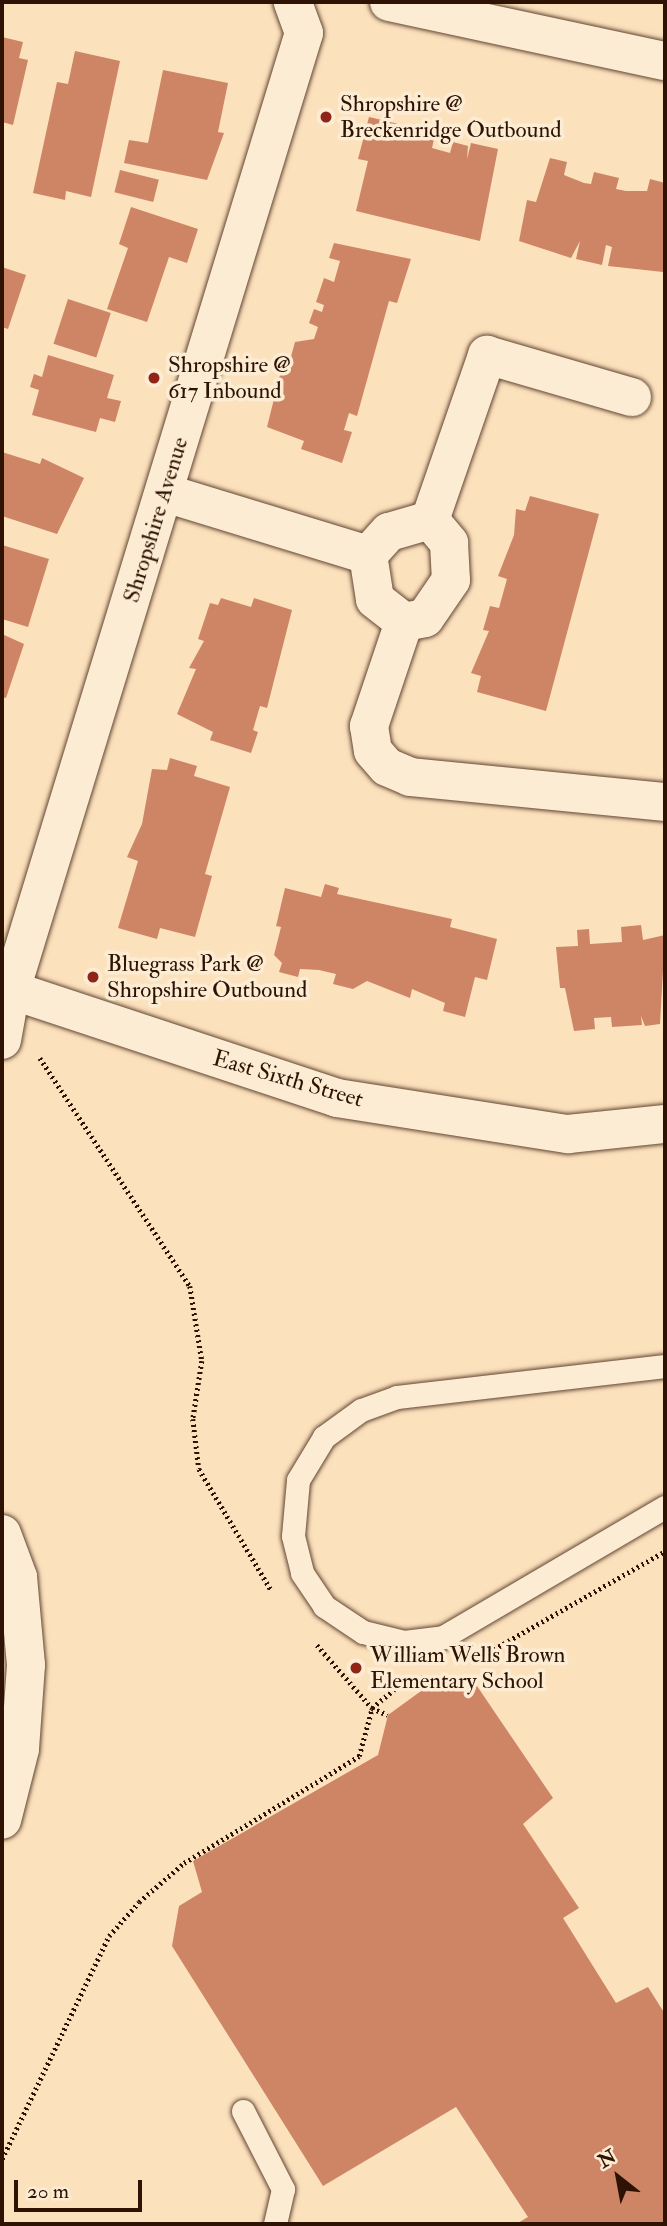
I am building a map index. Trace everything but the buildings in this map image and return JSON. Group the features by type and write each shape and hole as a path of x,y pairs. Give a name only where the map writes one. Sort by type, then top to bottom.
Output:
{"street":[{"name":"Shropshire Avenue","path":"19,1046 6,988 165,493 304,33 293,2"},
{"path":"389,2 665,61"},
{"path":"430,520 487,355 632,397"},
{"path":"165,493 368,555"},
{"path":"368,555 389,532 430,520"},
{"path":"404,622 425,618 451,580 449,543 430,520"},
{"path":"368,555 376,599 404,622"},
{"path":"404,622 369,726 373,751 387,767 410,777 665,802"},
{"name":"East Sixth Street","path":"6,988 337,1098 568,1134 665,1124"},
{"path":"2,1534 18,1577 26,1665 20,1749 2,1820"}],"lane":[{"path":"665,1366 397,1397 361,1410 324,1437 298,1480 293,1536 302,1573 324,1606 363,1632 404,1642 443,1637 665,1507"},
{"path":"243,2111 283,2189 275,2224"}],"path":[{"path":"19,1046 190,1286 202,1361 193,1419 199,1469 277,1597"},
{"path":"481,1655 665,1551"},
{"path":"307,1633 372,1708 388,1715"},
{"path":"2,2160 109,1936 184,1863 359,1756 372,1708 401,1684 435,1673"}],"place":[{"name":"Shropshire @ Breckenridge Outbound","path":"326,117"},
{"name":"Shropshire @ 617 Inbound","path":"154,378"},
{"name":"Bluegrass Park @ Shropshire Outbound","path":"93,977"},
{"name":"William Wells Brown Elementary School","path":"356,1668"}]}
